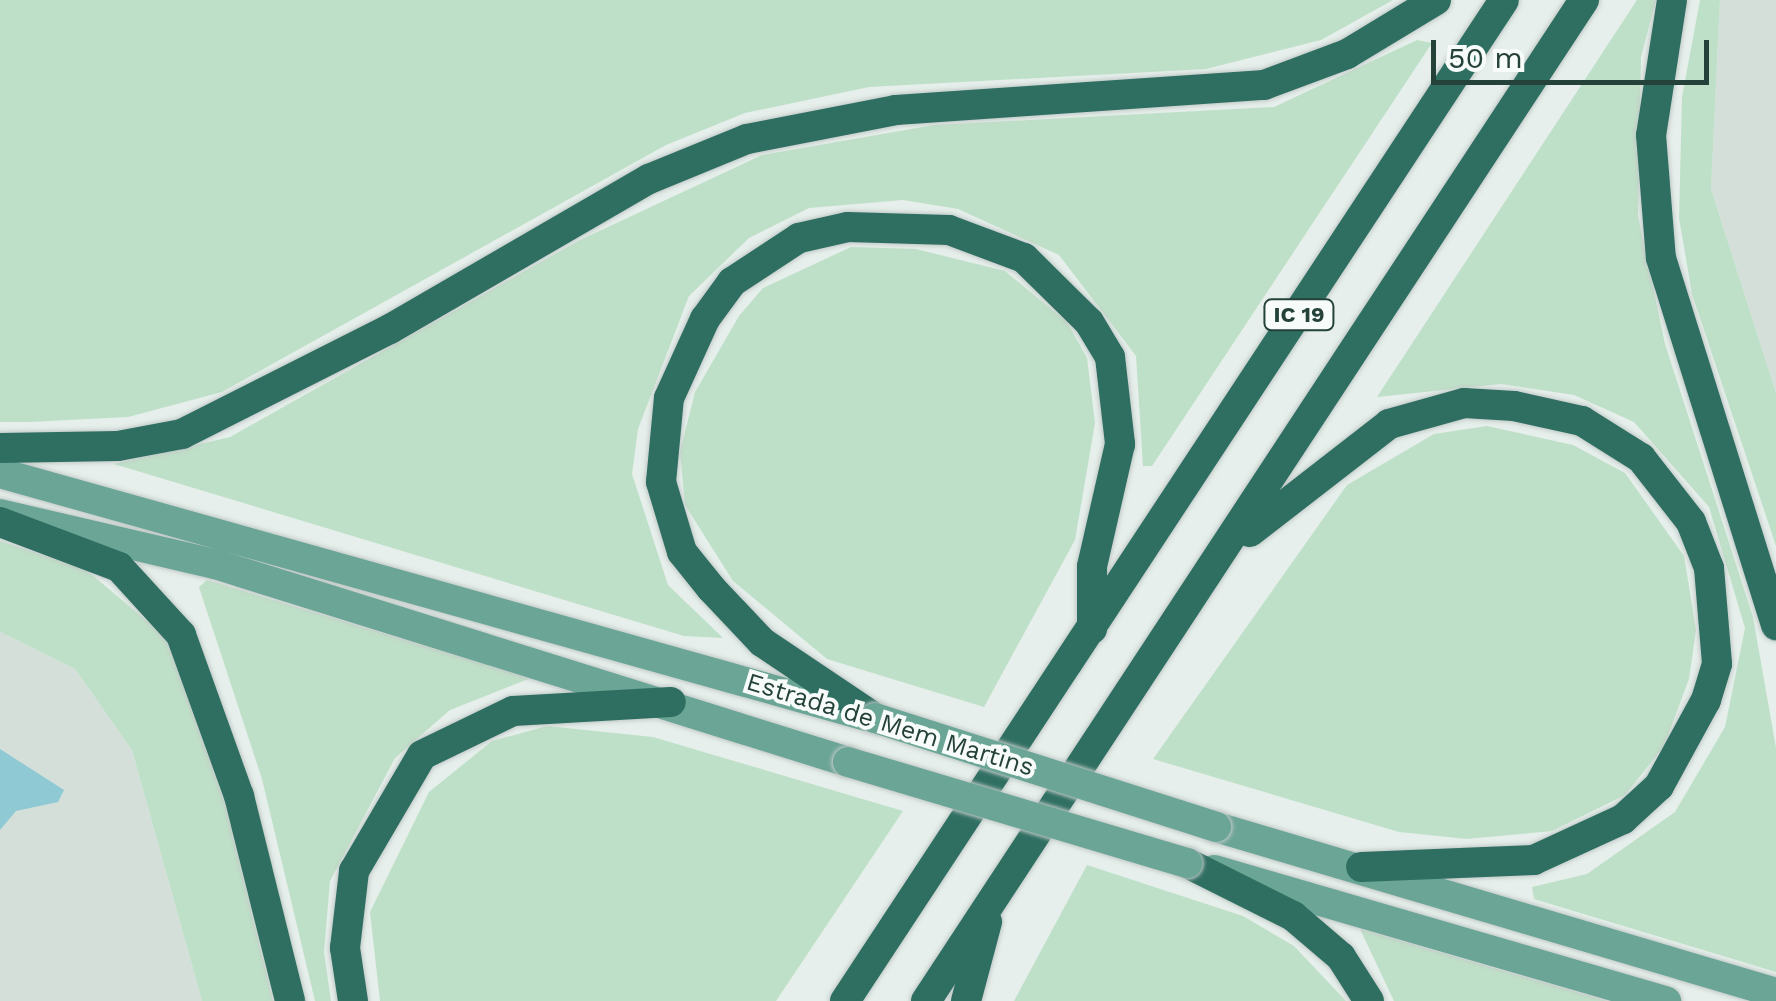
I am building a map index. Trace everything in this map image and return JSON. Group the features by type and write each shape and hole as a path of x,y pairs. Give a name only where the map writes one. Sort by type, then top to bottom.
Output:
{"highway":[{"path":"0,448 118,446 182,434 390,329 649,179 747,139 896,110 1264,85 1348,54 1436,0"},
{"name":"IC 19","path":"845,1001 1504,0"},
{"name":"IC 19","path":"926,1001 1224,554 1584,0"},
{"path":"1672,0 1650,135 1661,258 1776,625"},
{"path":"875,718 762,642 711,588 682,552 661,482 669,398 690,344 732,282 799,238 848,227 949,230 1024,258 1090,322 1110,358 1120,444 1092,566 1092,628"},
{"path":"1224,554 1375,433 1464,403 1582,421 1641,458 1691,522 1709,568 1718,664 1688,742 1658,786 1584,843 1534,860 1361,867"},
{"path":"0,518 120,567 162,605 197,661 290,1001"},
{"path":"353,1001 344,948 354,871 422,755 513,711 670,702"},
{"path":"1187,864 1293,916 1340,957 1369,1001"},
{"path":"966,1001 995,894"}],"main road":[{"name":"Estrada de Mem Martins","path":"0,474 875,718 1216,827 1776,993"},
{"name":"Estrada de Mem Martins","path":"0,518 215,564 670,702 848,762 1666,1001"}],"shaded area":[{"path":"1720,0 1776,0 1776,393 1711,189"},
{"path":"0,632 75,669 132,750 202,1001 0,1001"}],"green space":[{"path":"0,0 1393,0 1321,40 1206,69 869,87 745,113 666,145 222,392 128,417 0,422"},
{"path":"1637,0 1656,0 1641,57 1638,216 1665,344 1753,617 1776,748 1776,972 1534,899 1532,887 1587,874 1675,812 1725,727 1745,628 1709,507 1634,422 1574,395 1501,384 1377,397"},
{"path":"1700,0 1720,0 1711,189 1776,393 1776,546 1692,294 1679,218 1682,97"},
{"path":"1417,40 1432,43 1152,466 1143,466 1136,356 1059,255 958,209 903,200 809,208 749,238 689,296 638,429 632,474 668,585 723,638 684,636 114,464 230,437 580,240 762,155 934,125 1274,107"},
{"path":"851,247 916,249 1005,271 1067,322 1087,358 1095,423 1075,540 984,707 827,659 733,581 685,505 680,452 695,392 739,316 763,288"},
{"path":"1487,426 1573,445 1625,473 1684,556 1696,630 1689,679 1664,746 1625,795 1552,831 1467,839 1399,832 1153,759 1347,485 1434,434"},
{"path":"0,541 85,569 166,637 225,804 273,1001 202,1001 132,750 75,669 0,632"},
{"path":"207,580 531,678 450,710 395,758 330,881 324,952 331,1001 315,1001 262,779 199,587"},
{"path":"547,726 653,737 903,811 776,1001 380,1001 370,912 429,792 492,741"},
{"path":"1087,865 1243,916 1294,946 1346,1001 1014,1001"},
{"path":"1360,929 1607,1001 1394,1001"}],"water":[{"path":"0,749 64,790 58,802 16,811 0,830"}]}
